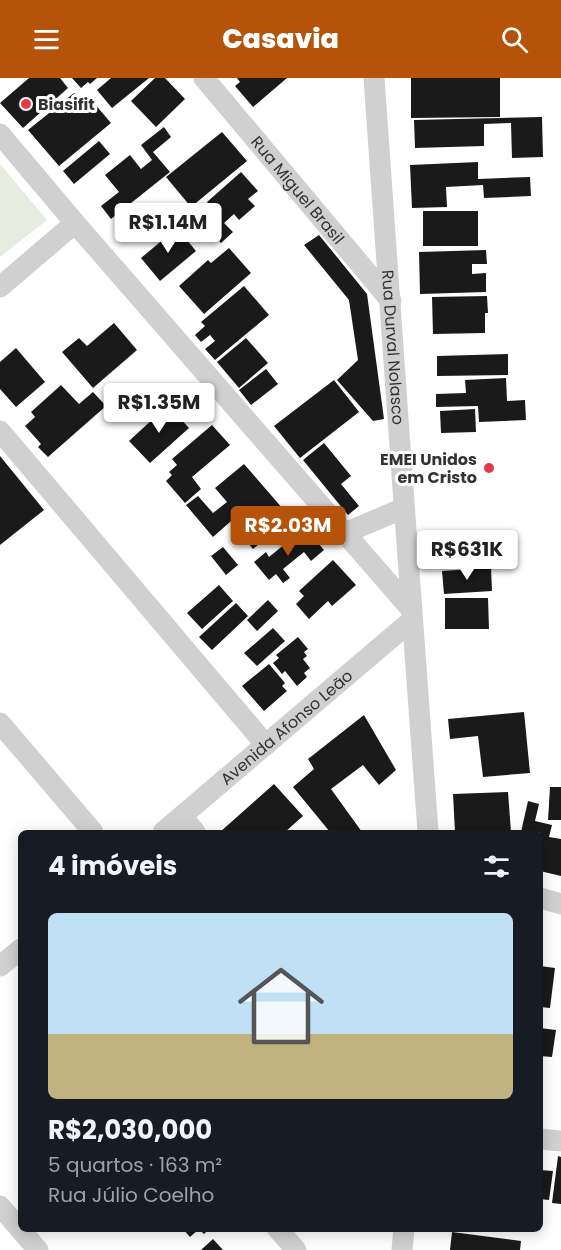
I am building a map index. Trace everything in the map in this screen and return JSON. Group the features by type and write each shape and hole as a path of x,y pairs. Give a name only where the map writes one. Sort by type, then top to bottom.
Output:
{"street":[{"name":"Rua Miguel Brasil","path":"204,78 391,301"},
{"name":"Rua Durval Nolasco","path":"374,78 428,830"},
{"path":"0,134 345,533 411,615"},
{"path":"0,287 75,223"},
{"path":"0,431 266,745"},
{"path":"345,533 404,508"},
{"name":"Avenida Afonso Leão","path":"170,830 188,825 266,745 411,615"},
{"path":"0,723 91,830"},
{"path":"543,899 561,904"},
{"path":"543,914 561,913"},
{"path":"0,966 18,951"},
{"path":"543,1139 561,1141"},
{"path":"0,1206 18,1227"},
{"path":"22,1232 38,1250"},
{"path":"280,1232 296,1250"},
{"path":"402,1250 404,1232"}],"shaded area":[{"path":"0,164 47,220 0,257"}],"building":[{"name":"Biasifit","path":"29,78 60,78 68,88 23,128 0,103"},
{"path":"72,78 97,78 81,88"},
{"path":"111,78 149,78 112,108 97,90"},
{"path":"155,78 165,78 185,99 156,127 131,101"},
{"path":"237,78 287,78 253,107 235,86 240,82"},
{"path":"411,78 500,78 500,117 411,118"},
{"path":"74,93 81,101 88,96 111,123 59,166 28,130"},
{"path":"542,117 543,157 512,158 511,123 484,124 484,146 415,148 414,120"},
{"path":"164,127 171,137 153,152 170,172 111,219 101,206 119,192 105,175 130,155 141,169 152,160 141,145"},
{"path":"222,132 247,161 191,207 166,177"},
{"path":"99,141 110,154 74,184 63,171"},
{"path":"478,162 478,179 530,177 531,196 484,198 483,185 446,187 447,207 412,208 410,165"},
{"path":"241,172 258,191 248,199 255,206 239,220 234,214 224,223 233,232 221,243 208,228 220,217 207,202"},
{"path":"423,211 478,211 478,246 423,246"},
{"path":"177,228 196,251 160,281 141,258"},
{"path":"319,235 367,294 384,419 373,421 337,380 358,360 349,300 304,245"},
{"path":"229,248 251,273 204,314 179,286 208,260 211,263"},
{"path":"486,250 487,264 472,264 472,274 486,273 486,292 420,294 419,252"},
{"path":"244,286 269,315 215,360 205,349 215,341 210,335 201,342 195,335 205,326 201,322"},
{"path":"487,296 488,313 485,313 485,333 433,334 432,297"},
{"path":"114,323 137,350 93,388 62,352 79,338 87,346"},
{"path":"246,338 268,363 239,388 217,362"},
{"path":"16,348 45,382 16,407 0,389 0,362"},
{"path":"508,354 508,375 437,376 437,356"},
{"path":"266,369 278,384 251,405 239,390"},
{"path":"506,378 507,401 525,400 526,420 479,422 478,406 436,407 436,394 466,393 465,380"},
{"path":"334,380 359,412 300,458 274,426"},
{"path":"61,385 79,404 93,392 106,406 48,457 38,447 41,444 25,426 35,417 31,412"},
{"path":"168,405 189,428 150,463 129,441"},
{"path":"475,409 476,432 441,433 440,411"},
{"path":"212,425 230,445 192,477 201,489 185,503 166,481 172,475 169,472 177,465 172,459"},
{"path":"324,443 351,476 341,484 359,506 348,515 303,460"},
{"path":"0,456 44,510 0,545"},
{"path":"244,464 290,517 253,549 241,535 250,527 239,514 213,537 186,505 198,496 213,513 227,502 215,488"},
{"path":"296,535 302,543 311,535 324,550 311,561 304,552 283,569 290,578 283,583 276,574 269,580 254,562 266,552 269,557"},
{"path":"223,547 238,565 226,575 211,556"},
{"path":"490,552 490,564 435,564 435,553"},
{"path":"333,560 356,585 332,606 328,601 309,619 296,604 304,596 299,591"},
{"path":"491,568 492,591 444,594 442,571"},
{"path":"219,585 233,601 202,629 187,613"},
{"path":"445,598 488,598 489,629 445,629"},
{"path":"268,600 278,611 257,631 247,620"},
{"path":"236,603 248,616 212,650 199,637"},
{"path":"273,628 285,641 257,666 244,653"},
{"path":"298,637 308,649 304,652 307,656 303,659 310,668 304,673 307,677 297,686 285,671 282,674 273,663 279,658 276,655"},
{"path":"269,664 285,683 282,686 287,691 264,711 242,686"},
{"path":"524,712 530,773 483,777 478,736 450,739 448,719"},
{"path":"364,715 396,770 379,785 363,765 331,789 361,830 328,830 293,787 314,769 308,759"},
{"path":"274,784 303,816 287,830 222,830"},
{"path":"550,787 561,787 561,820 548,820"},
{"path":"508,792 511,830 455,830 453,794"},
{"path":"528,801 539,804 535,821 552,825 549,837 561,839 561,876 543,872 543,830 521,830"},
{"path":"543,966 555,968 550,1008 543,1007"},
{"path":"543,1028 556,1030 552,1057 543,1056"},
{"path":"558,1156 561,1157 561,1204 552,1203"},
{"path":"543,1170 553,1171 549,1200 543,1199"},
{"path":"186,1232 196,1232 190,1237"},
{"path":"452,1232 521,1241 520,1250 450,1250"},
{"path":"213,1239 223,1250 201,1250"}],"place":[{"name":"Biasifit","path":"26,104"},
{"name":"EMEI Unidos em Cristo","path":"489,468"}]}
